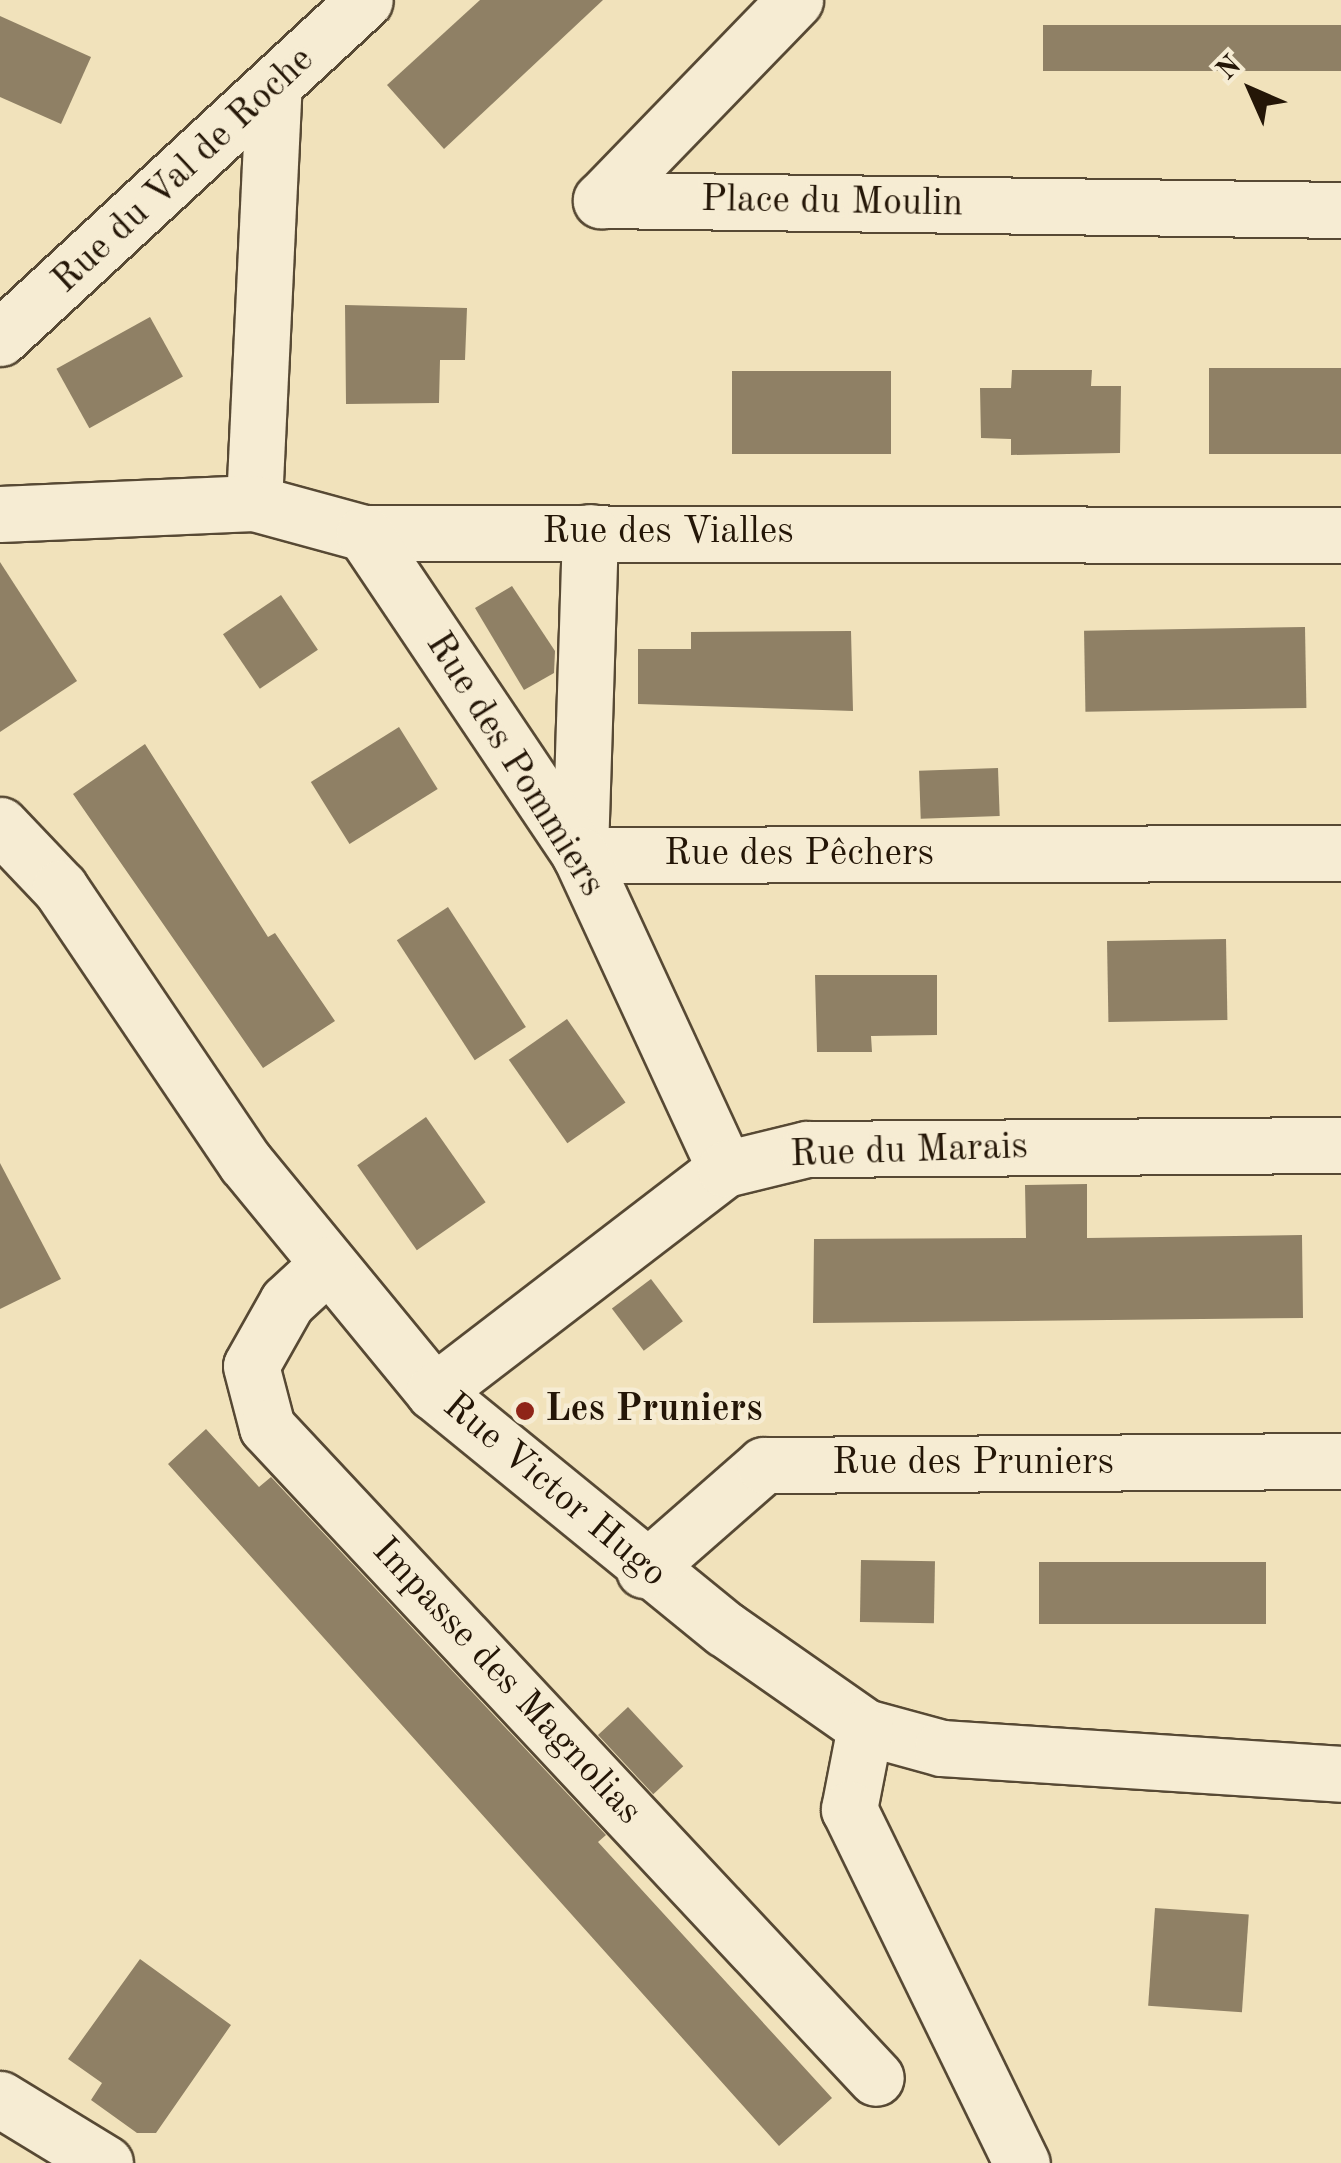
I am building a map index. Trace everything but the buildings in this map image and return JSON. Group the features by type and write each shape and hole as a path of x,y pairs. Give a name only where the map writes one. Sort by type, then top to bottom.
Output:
{"street":[{"name":"Rue du Val de Roche","path":"0,338 365,0"},
{"name":"Place du Moulin","path":"796,0 601,200 1341,210"},
{"path":"254,503 274,86"},
{"name":"Rue des Vialles","path":"0,514 254,503 364,533 1341,535"},
{"path":"580,855 590,532"},
{"name":"Rue des Pommiers","path":"364,533 580,855 724,1169"},
{"name":"Rue Victor Hugo","path":"0,824 60,888 245,1162 434,1392 644,1570 864,1727 942,1748 1341,1774"},
{"name":"Rue des Pêchers","path":"580,855 1341,853"},
{"name":"Rue du Marais","path":"434,1392 724,1169 807,1148 1341,1145"},
{"name":"Impasse des Magnolias","path":"328,1264 287,1302 251,1366 267,1427 876,2078"},
{"name":"Rue des Pruniers","path":"644,1570 764,1466 1341,1461"},
{"path":"864,1727 849,1809 1022,2163"},
{"path":"0,2099 104,2163"}],"place":[{"name":"Les Pruniers","path":"525,1411"}]}
